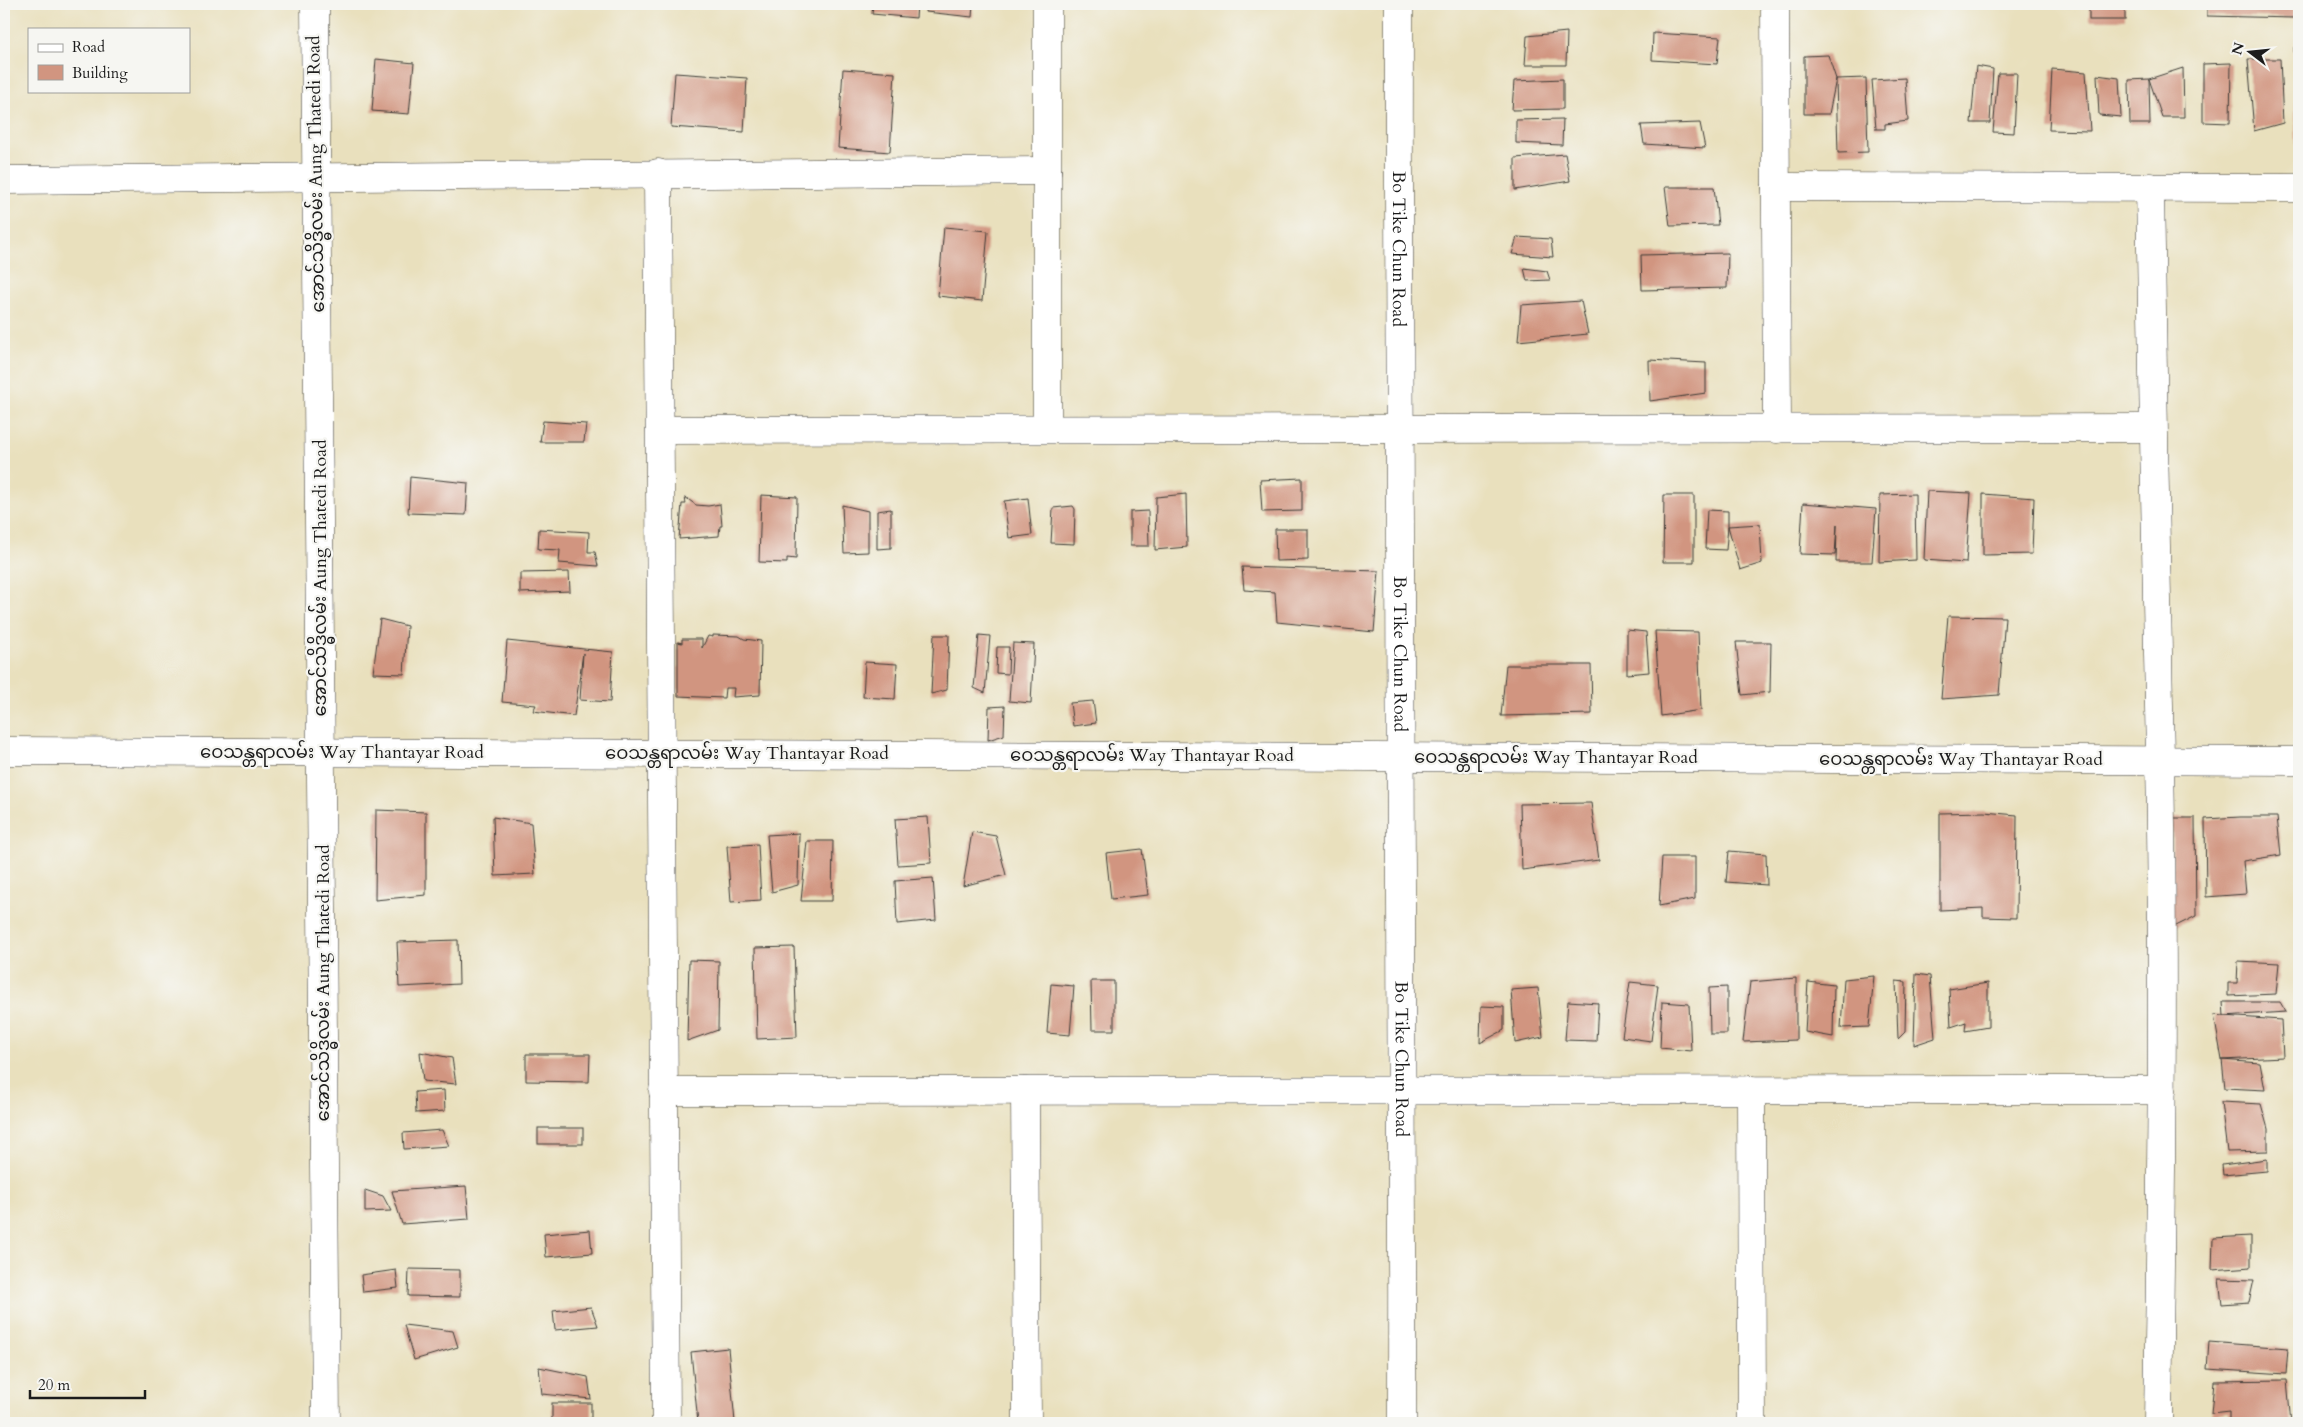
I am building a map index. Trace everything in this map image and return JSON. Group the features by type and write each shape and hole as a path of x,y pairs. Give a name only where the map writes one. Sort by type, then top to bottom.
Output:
{"street":[{"name":"အောင်သိဒ္ဓိလမ်း Aung Thatedi Road","path":"315,4 326,1423"},
{"path":"1047,4 1047,429"},
{"name":"Bo Tike Chun Road","path":"1399,4 1398,429 1402,1423"},
{"path":"1775,4 1777,429"},
{"path":"4,180 1047,171"},
{"path":"658,173 666,1423"},
{"path":"1776,187 2299,188"},
{"path":"2150,188 2160,760 2162,1090 2158,1423"},
{"path":"660,430 2153,428"},
{"name":"ဝေသန္တရာလမ်း Way Thantayar Road","path":"4,751 2299,761"},
{"path":"1751,1090 1752,1423"},
{"path":"664,1091 2162,1090"},
{"path":"1025,1091 1027,1423"}],"building":[{"path":"873,4 917,4 916,18 872,14"},
{"path":"927,4 973,4 972,17 926,12"},
{"path":"2089,4 2125,4 2125,20 2089,20"},
{"path":"2207,4 2294,4 2294,18 2207,16"},
{"path":"1567,32 1566,65 1525,65 1527,36"},
{"path":"1653,33 1720,37 1717,64 1652,60"},
{"path":"2294,47 2299,47 2299,146 2296,146"},
{"path":"1828,55 1836,79 1829,114 1804,114 1804,56"},
{"path":"376,59 414,63 409,114 372,111"},
{"path":"2248,59 2280,59 2283,123 2254,131"},
{"path":"2231,63 2230,123 2203,122 2203,64"},
{"path":"1976,66 1993,69 1990,123 1971,123"},
{"path":"2183,68 2184,117 2162,117 2149,79"},
{"path":"843,69 895,73 890,152 838,148"},
{"path":"2052,69 2086,72 2090,131 2049,130"},
{"path":"675,73 747,78 744,132 671,127"},
{"path":"1998,73 2017,73 2014,133 1993,132"},
{"path":"2097,75 2119,78 2121,117 2099,115"},
{"path":"1866,78 1868,152 1838,153 1836,79"},
{"path":"1905,78 1908,121 1885,124 1885,129 1876,129 1872,80"},
{"path":"1563,79 1563,109 1512,110 1514,81"},
{"path":"2149,79 2150,124 2130,124 2129,80"},
{"path":"1563,119 1562,145 1516,143 1516,120"},
{"path":"1700,123 1705,148 1644,144 1641,125"},
{"path":"1565,154 1570,181 1515,190 1515,158"},
{"path":"1665,187 1714,187 1718,225 1670,226"},
{"path":"944,227 988,231 982,301 938,296"},
{"path":"1517,237 1551,239 1553,257 1512,254"},
{"path":"1728,253 1727,288 1642,290 1641,255"},
{"path":"1524,268 1547,271 1550,280 1527,281"},
{"path":"1581,301 1588,334 1518,341 1521,305"},
{"path":"1649,360 1706,363 1706,393 1650,401"},
{"path":"543,421 586,424 584,442 540,442"},
{"path":"410,477 468,483 466,515 408,513"},
{"path":"1302,478 1302,511 1262,512 1260,480"},
{"path":"1927,491 1971,493 1966,563 1924,560"},
{"path":"1186,494 1187,547 1155,550 1156,497"},
{"path":"1915,494 1916,560 1879,562 1880,495"},
{"path":"1983,494 2034,498 2032,554 1983,555"},
{"path":"761,495 797,497 796,559 787,558 787,563 759,562"},
{"path":"1664,495 1694,495 1694,562 1663,562"},
{"path":"685,497 696,505 720,504 722,526 720,526 719,536 679,539 682,504 686,504"},
{"path":"1028,498 1032,535 1009,538 1004,501"},
{"path":"1803,503 1876,509 1872,562 1836,562 1837,525 1835,555 1800,554"},
{"path":"842,505 868,511 868,552 844,553"},
{"path":"1073,506 1075,509 1074,544 1051,543 1053,508"},
{"path":"891,509 891,548 877,549 877,511"},
{"path":"1707,510 1728,511 1726,550 1705,549"},
{"path":"1148,511 1149,546 1130,546 1130,512"},
{"path":"1760,524 1762,563 1740,570 1728,526"},
{"path":"539,529 589,532 588,552 595,552 598,566 559,563 560,550 538,549"},
{"path":"1275,529 1308,529 1308,560 1276,561"},
{"path":"1242,567 1379,571 1374,632 1277,622 1275,592 1244,590"},
{"path":"569,572 570,591 520,593 520,573"},
{"path":"1948,616 2005,617 1999,695 1941,699"},
{"path":"380,619 407,626 404,674 373,673"},
{"path":"1627,630 1646,632 1649,672 1627,674"},
{"path":"1655,631 1698,632 1701,710 1661,716"},
{"path":"713,635 739,636 744,639 761,641 760,695 733,697 734,688 725,688 724,698 678,696 678,642 682,643 682,639 702,639 702,648 708,636 713,637"},
{"path":"934,635 949,635 947,690 931,694"},
{"path":"979,635 990,636 985,693 974,688"},
{"path":"507,641 613,652 610,702 580,700 583,653 574,716 533,711 536,705 502,702"},
{"path":"1736,642 1771,642 1770,692 1742,695"},
{"path":"1013,643 1034,644 1031,703 1009,701"},
{"path":"997,647 1009,647 1008,674 996,673"},
{"path":"865,662 897,664 895,699 863,697"},
{"path":"1506,665 1591,665 1592,714 1501,716"},
{"path":"1093,701 1096,723 1073,726 1070,703"},
{"path":"1005,706 1004,735 988,740 989,707"},
{"path":"1591,803 1599,860 1522,870 1520,804"},
{"path":"376,810 426,812 426,895 375,900"},
{"path":"1984,812 2017,815 2016,918 1983,917 1983,908 1940,910 1940,813"},
{"path":"493,817 531,823 535,874 495,876"},
{"path":"928,817 931,863 898,865 895,819"},
{"path":"2277,817 2281,855 2243,861 2246,894 2206,897 2205,819"},
{"path":"2172,818 2195,818 2196,916 2172,928"},
{"path":"972,832 996,836 1006,875 963,886"},
{"path":"799,833 798,885 772,892 767,835"},
{"path":"807,841 833,841 832,901 801,901"},
{"path":"758,844 761,900 731,902 727,846"},
{"path":"1142,849 1148,895 1111,899 1106,853"},
{"path":"1729,851 1766,854 1767,885 1726,882"},
{"path":"1662,857 1695,857 1695,899 1659,906"},
{"path":"933,878 936,920 897,924 895,881"},
{"path":"458,940 459,984 399,987 397,942"},
{"path":"794,947 797,1037 757,1039 755,948"},
{"path":"689,960 719,961 718,1030 687,1041"},
{"path":"2238,961 2279,963 2276,994 2228,996 2228,983 2237,983"},
{"path":"1916,974 1930,976 1935,1038 1914,1045"},
{"path":"1874,976 1869,1027 1841,1028 1844,979"},
{"path":"1796,978 1796,1040 1743,1042 1750,982"},
{"path":"1091,981 1114,981 1114,1030 1092,1030"},
{"path":"1896,981 1906,982 1905,1032 1898,1039"},
{"path":"1630,982 1658,985 1651,1041 1622,1037"},
{"path":"1808,982 1834,985 1833,1037 1805,1032"},
{"path":"1988,983 1988,1027 1965,1031 1966,1022 1951,1027 1949,989"},
{"path":"1051,984 1074,986 1070,1035 1047,1033"},
{"path":"1727,987 1727,1034 1710,1034 1709,988"},
{"path":"1538,988 1543,1037 1515,1043 1511,990"},
{"path":"1568,1001 1598,1003 1596,1041 1565,1040"},
{"path":"1662,1002 1689,1004 1691,1051 1660,1048"},
{"path":"2223,1002 2280,1002 2286,1012 2224,1016"},
{"path":"1481,1006 1504,1007 1504,1030 1480,1043"},
{"path":"2214,1015 2281,1020 2283,1057 2222,1060"},
{"path":"420,1052 452,1058 456,1084 423,1081"},
{"path":"526,1054 590,1054 589,1082 526,1081"},
{"path":"2222,1060 2260,1063 2265,1090 2225,1088"},
{"path":"444,1090 445,1111 416,1113 415,1092"},
{"path":"2221,1102 2261,1104 2268,1129 2268,1151 2227,1152"},
{"path":"538,1128 583,1128 583,1144 538,1144"},
{"path":"442,1130 449,1146 404,1149 403,1133"},
{"path":"2267,1159 2267,1171 2223,1175 2222,1165"},
{"path":"466,1186 469,1219 402,1224 392,1191"},
{"path":"365,1190 383,1196 391,1211 365,1212"},
{"path":"590,1230 592,1253 546,1257 544,1234"},
{"path":"2251,1236 2251,1267 2212,1270 2213,1238"},
{"path":"409,1269 460,1270 460,1297 408,1296"},
{"path":"396,1270 398,1288 363,1292 361,1275"},
{"path":"2219,1279 2254,1280 2249,1302 2222,1304"},
{"path":"591,1307 598,1326 555,1330 553,1311"},
{"path":"404,1325 453,1331 458,1347 414,1360"},
{"path":"2209,1342 2288,1348 2286,1374 2207,1369"},
{"path":"728,1348 735,1422 698,1423 691,1352"},
{"path":"539,1367 588,1377 591,1399 542,1394"},
{"path":"2287,1380 2291,1423 2229,1423 2229,1412 2211,1414 2214,1381"},
{"path":"552,1403 591,1403 591,1420 552,1420"}]}
